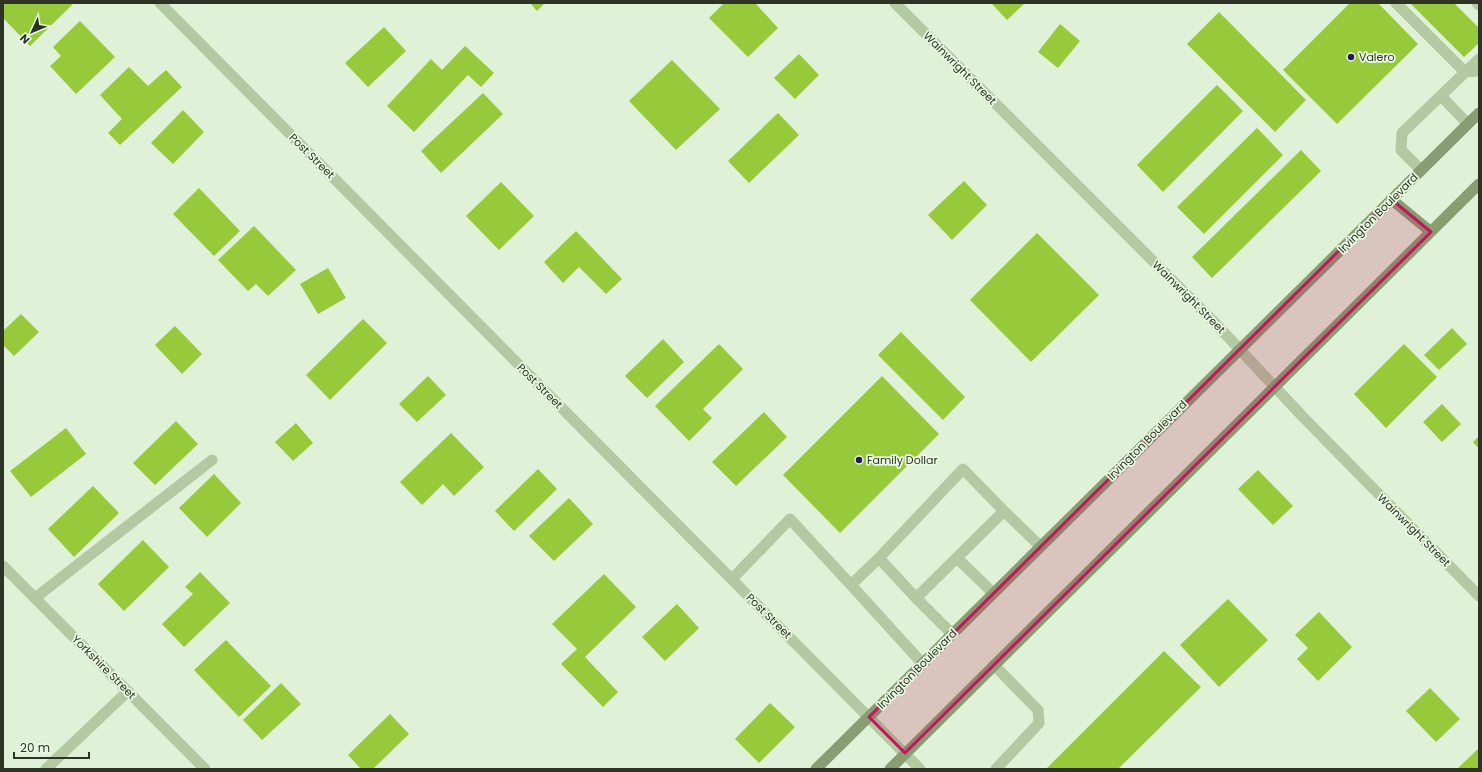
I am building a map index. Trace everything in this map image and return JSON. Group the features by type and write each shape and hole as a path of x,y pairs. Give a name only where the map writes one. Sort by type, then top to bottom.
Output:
{"main road":[{"name":"Irvington Boulevard","path":"816,769 1479,113"},
{"path":"890,769 1479,184"},
{"path":"1391,199 1431,232"}],"street":[{"name":"Post Street","path":"160,3 920,769"},
{"name":"Wainwright Street","path":"895,3 1239,349 1304,418 1479,596"},
{"path":"1396,3 1465,72 1479,71"},
{"path":"1421,170 1401,150 1402,134 1479,59"},
{"path":"1441,96 1468,124"},
{"path":"35,598 212,460"},
{"path":"851,585 879,558 963,469 1040,546"},
{"path":"916,598 1004,510"},
{"path":"732,578 790,519 922,663"},
{"path":"879,558 952,634"},
{"path":"957,558 993,593"},
{"name":"Yorkshire Street","path":"3,566 205,769"},
{"path":"994,665 1038,710 1039,723 996,769"},
{"path":"46,769 128,691"}],"highlighted area":[{"path":"1391,199 1431,232 905,753 869,717"}],"building":[{"path":"3,3 74,3 30,46 3,18"},
{"path":"530,3 545,3 537,11"},
{"path":"724,3 755,3 778,28 748,57 709,18"},
{"path":"991,3 1025,3 1007,20"},
{"name":"Valero","path":"1350,3 1378,3 1418,44 1337,124 1283,70"},
{"path":"1410,3 1454,3 1479,28 1479,43 1464,57"},
{"path":"1219,12 1306,100 1275,132 1187,44"},
{"path":"80,21 115,57 76,94 50,66 61,56 53,47"},
{"path":"1060,24 1080,41 1058,68 1038,52"},
{"path":"384,27 406,51 368,87 345,63"},
{"path":"465,46 494,73 481,87 468,75 414,132 387,106 431,59 442,70"},
{"path":"799,54 819,75 795,99 774,78"},
{"path":"672,60 720,109 676,150 629,101"},
{"path":"129,67 148,86 166,70 182,87 120,145 108,133 122,119 100,95"},
{"path":"1217,85 1243,111 1163,192 1137,165"},
{"path":"483,93 503,114 441,173 421,151"},
{"path":"183,110 204,132 173,164 151,143"},
{"path":"778,113 799,135 749,183 728,161"},
{"path":"1257,128 1283,155 1204,234 1177,207"},
{"path":"1301,150 1321,171 1212,278 1192,257"},
{"path":"964,181 987,205 952,240 928,215"},
{"path":"501,182 534,216 499,250 466,216"},
{"path":"199,188 240,231 214,256 173,214"},
{"path":"254,226 296,270 268,296 256,284 248,291 218,260"},
{"path":"576,231 622,279 606,294 579,267 563,283 544,262"},
{"path":"1037,233 1099,295 1031,362 970,300"},
{"path":"328,268 346,298 318,314 300,284"},
{"path":"21,314 39,332 14,356 3,345 3,331"},
{"path":"363,319 387,343 330,400 306,375"},
{"path":"175,326 202,354 182,374 155,345"},
{"path":"1452,328 1467,344 1439,370 1424,355"},
{"path":"901,332 965,397 943,420 878,355"},
{"path":"663,339 684,362 647,398 625,376"},
{"path":"719,344 743,369 703,409 712,418 689,441 655,406"},
{"path":"1404,344 1437,377 1386,428 1354,394"},
{"path":"428,376 446,395 417,422 399,404"},
{"path":"882,376 939,434 840,533 783,475"},
{"path":"1442,404 1461,424 1442,442 1423,422"},
{"path":"764,412 787,437 736,486 712,462"},
{"path":"176,421 198,444 155,485 133,463"},
{"path":"296,423 313,443 293,461 275,442"},
{"path":"66,428 86,454 31,497 10,471"},
{"path":"451,433 484,467 454,496 443,484 422,505 400,482"},
{"path":"1479,436 1479,449 1473,442"},
{"path":"538,469 557,489 514,531 495,511"},
{"path":"1258,470 1293,506 1273,525 1238,489"},
{"path":"214,474 241,503 207,537 179,508"},
{"path":"93,486 119,513 74,557 48,529"},
{"path":"569,498 593,524 554,561 529,536"},
{"path":"143,540 169,567 124,611 98,584"},
{"path":"200,572 230,603 184,647 162,624 193,594 185,587"},
{"path":"604,574 636,607 585,657 618,692 603,707 561,664 577,649 552,624"},
{"path":"1228,599 1268,640 1219,687 1180,645"},
{"path":"677,604 699,628 665,661 642,637"},
{"path":"1319,612 1352,647 1318,681 1297,659 1308,648 1295,635"},
{"path":"226,640 271,686 239,717 194,670"},
{"path":"1164,651 1201,687 1118,769 1046,769"},
{"path":"281,683 301,704 262,740 243,720"},
{"path":"1430,688 1460,719 1436,742 1406,711"},
{"path":"770,703 795,727 759,763 735,739"},
{"path":"390,714 409,734 373,769 361,769 348,755"},
{"path":"1479,748 1479,769 1457,769"}],"place":[{"name":"Valero","path":"1351,57"},
{"name":"Family Dollar","path":"859,460"}]}
